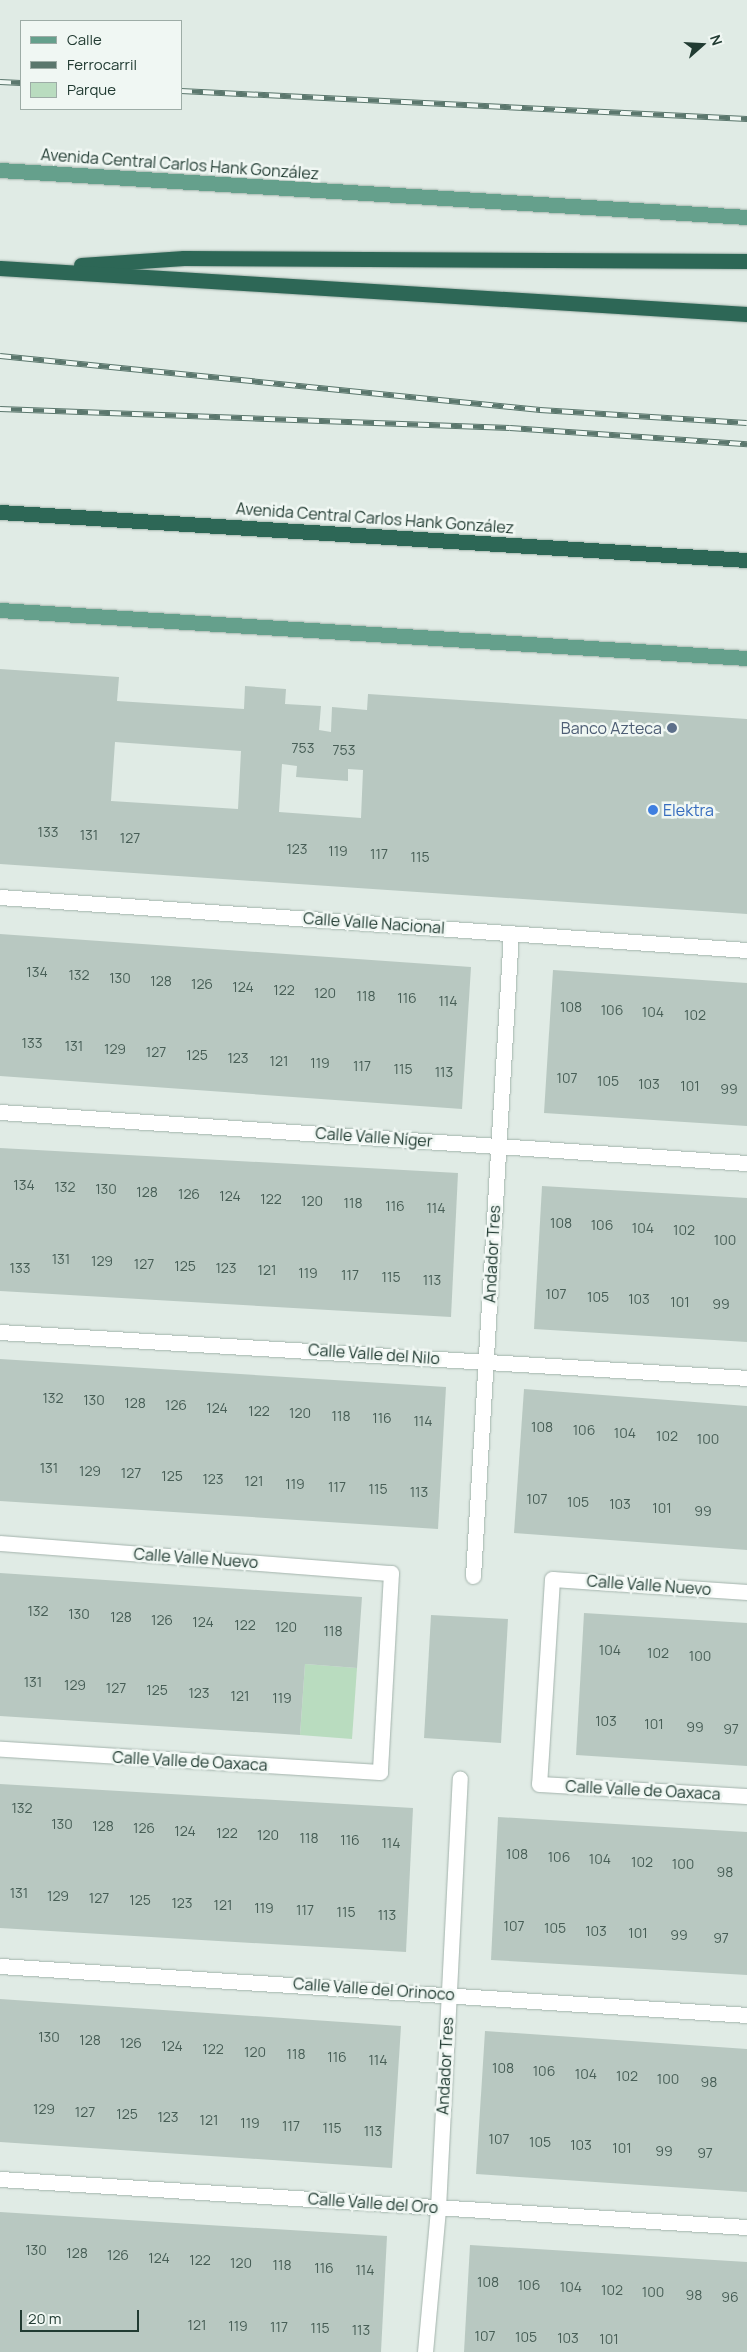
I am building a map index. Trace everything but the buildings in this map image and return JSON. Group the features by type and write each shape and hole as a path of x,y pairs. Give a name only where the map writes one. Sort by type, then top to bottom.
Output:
{"highway":[{"path":"21,269 184,258 747,261"},
{"path":"0,268 747,314"},
{"name":"Avenida Central Carlos Hank González","path":"0,512 747,560"}],"main road":[{"name":"Avenida Central Carlos Hank González","path":"0,170 747,217"},
{"path":"0,610 747,658"}],"street":[{"name":"Calle Valle Nacional","path":"0,897 747,950"},
{"name":"Andador Tres","path":"472,1576 511,933"},
{"name":"Calle Valle Níger","path":"0,1112 747,1163"},
{"name":"Calle Valle del Nilo","path":"0,1332 747,1378"},
{"name":"Calle Valle Nuevo","path":"0,1543 391,1573 380,1772"},
{"name":"Calle Valle Nuevo","path":"539,1784 552,1578 747,1592"},
{"name":"Calle Valle de Oaxaca","path":"0,1749 380,1772"},
{"name":"Andador Tres","path":"425,2352 438,2208 460,1779"},
{"name":"Calle Valle de Oaxaca","path":"539,1784 747,1796"},
{"name":"Calle Valle del Orinoco","path":"0,1966 448,1993 747,2015"},
{"name":"Calle Valle del Oro","path":"0,2179 747,2228"}],"green space":[{"path":"305,1664 357,1668 352,1739 300,1735"}],"railway":[{"path":"0,82 20,83"},
{"path":"182,91 747,119"},
{"path":"0,356 540,410 747,423"},
{"path":"0,409 510,428 747,444"}],"place":[{"name":"Banco Azteca","path":"672,728"},
{"name":"Elektra","path":"653,810"}]}
